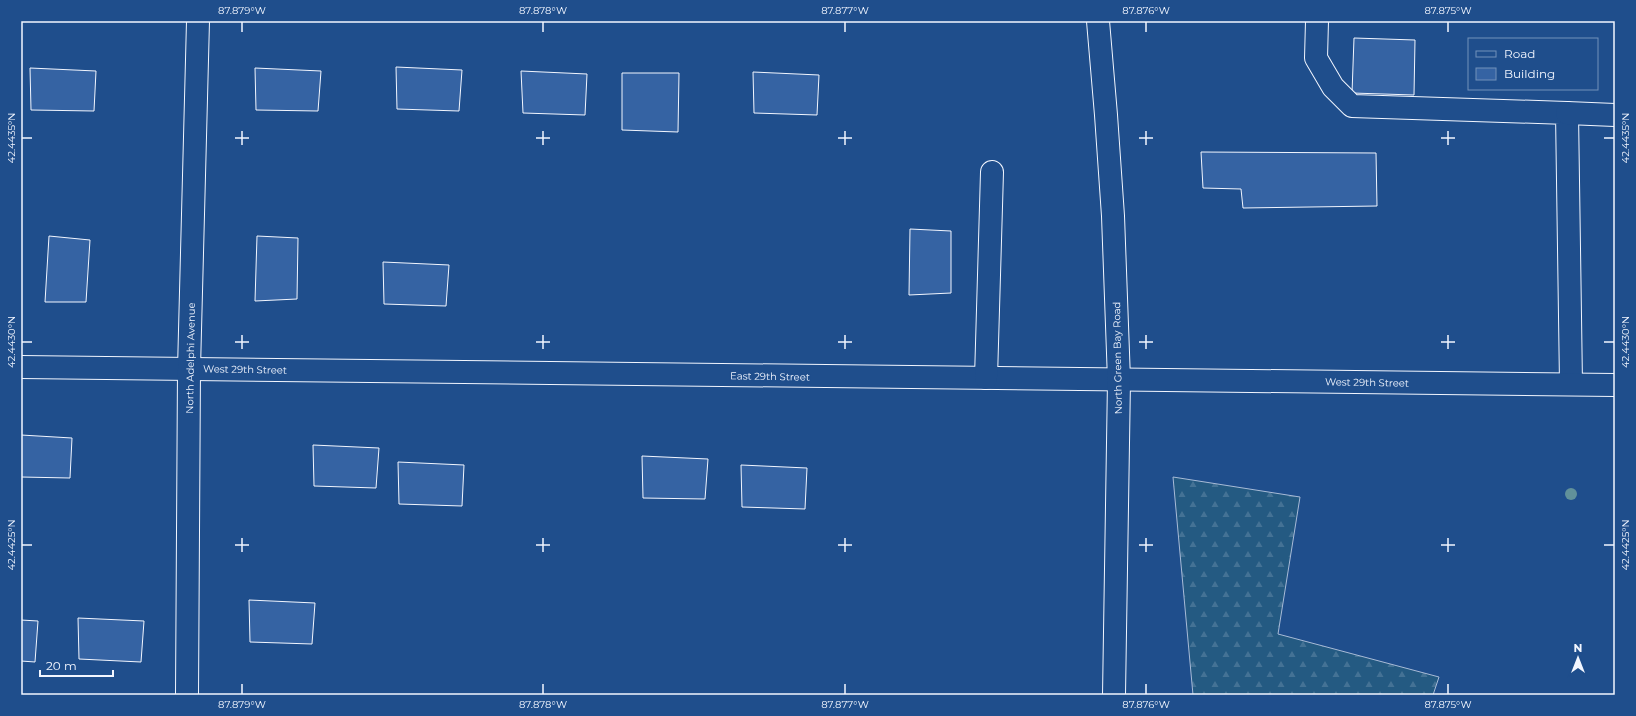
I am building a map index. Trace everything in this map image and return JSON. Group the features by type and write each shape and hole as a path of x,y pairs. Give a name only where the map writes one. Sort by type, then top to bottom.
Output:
{"street":[{"name":"North Adelphi Avenue","path":"186,695 189,369 198,21"},
{"name":"North Green Bay Road","path":"1098,21 1113,216 1119,380 1114,695"},
{"path":"1317,21 1316,58 1333,87 1352,106 1615,116"},
{"path":"1567,113 1571,384"},
{"path":"986,378 992,172"},
{"name":"West 29th Street","path":"21,367 420,372"},
{"name":"East 29th Street","path":"420,372 1119,380"},
{"name":"West 29th Street","path":"1119,380 1615,385"}],"green space":[{"path":"1173,477 1300,497 1278,634 1439,677 1433,695 1193,695"}],"building":[{"path":"1354,38 1415,40 1414,95 1352,93"},
{"path":"396,67 462,70 459,111 397,109"},
{"path":"30,68 96,71 94,111 31,110"},
{"path":"255,68 321,71 318,111 256,110"},
{"path":"521,71 587,74 585,115 523,113"},
{"path":"753,72 819,75 817,115 754,113"},
{"path":"622,73 679,73 678,132 622,130"},
{"path":"1201,152 1376,153 1377,206 1243,208 1241,189 1203,188"},
{"path":"910,229 951,231 951,293 909,295"},
{"path":"49,236 90,240 86,302 45,302"},
{"path":"257,236 298,238 297,299 255,301"},
{"path":"383,262 449,265 446,306 384,304"},
{"path":"21,435 72,438 70,478 21,477"},
{"path":"313,445 379,448 376,488 314,486"},
{"path":"642,456 708,459 705,499 643,498"},
{"path":"398,462 464,465 462,506 399,504"},
{"path":"741,465 807,468 805,509 742,507"},
{"path":"249,600 315,603 312,644 250,642"},
{"path":"78,618 144,621 141,662 79,659"},
{"path":"21,620 38,621 35,662 21,661"}]}
